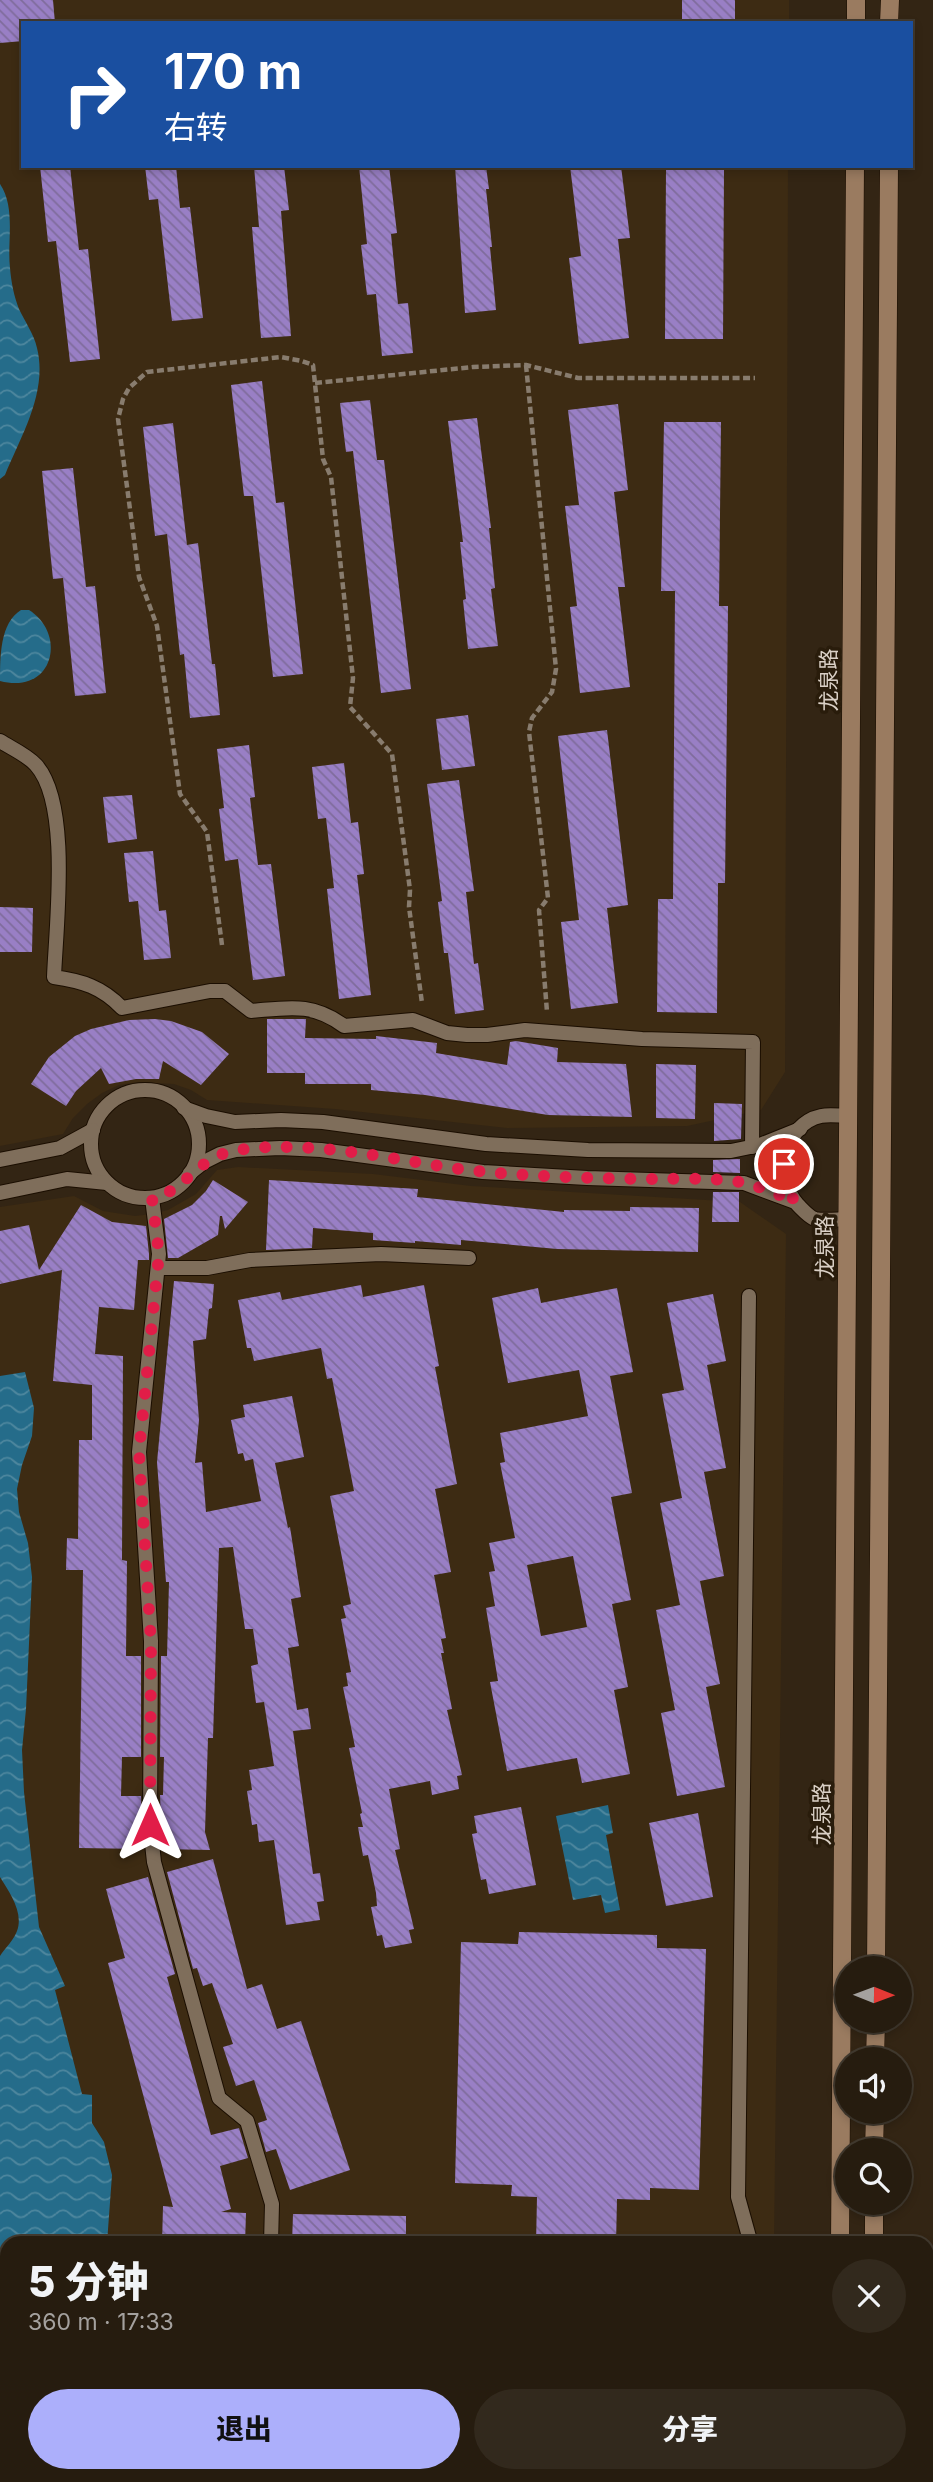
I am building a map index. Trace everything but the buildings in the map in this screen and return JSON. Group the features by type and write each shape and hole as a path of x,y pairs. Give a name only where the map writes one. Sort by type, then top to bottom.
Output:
{"main road":[{"path":"856,0 856,21"},
{"path":"890,0 890,21"},
{"name":"龙泉路","path":"840,2236 855,168"},
{"path":"876,1956 888,168"},
{"path":"874,2215 874,2236"}],"lane":[{"path":"0,741 36,765 53,800 59,843 54,977 92,985 122,1008 210,991 225,991 251,1011 304,1007 333,1017 344,1026 413,1020 447,1033 467,1035 526,1030 642,1039 753,1042 752,1147"},
{"path":"107,1183 93,1158 93,1130 98,1116 107,1105 132,1092 160,1093 184,1108 197,1133 196,1161 190,1173"},
{"path":"184,1108 235,1122 323,1122 486,1144 588,1150 731,1151 780,1138 822,1116 849,1116"},
{"path":"800,1129 786,1152 784,1164 788,1190 795,1202 815,1219 848,1219"},
{"path":"0,1160 60,1148 93,1130"},
{"path":"0,1193 67,1179 107,1183 132,1197 152,1198 171,1191 204,1162 220,1154 236,1150 280,1148 321,1150 509,1174 744,1183 795,1202"},
{"path":"152,1198 159,1254 139,1452 151,1642 150,1825 154,1863 219,2098 247,2121 272,2204 271,2236"},
{"path":"158,1268 207,1268 250,1260 381,1254 469,1258"},
{"path":"749,1296 738,2197 749,2236"}],"path":[{"path":"222,945 207,832 180,794 157,626 139,577 118,419 129,388 147,372 281,357 313,365 323,459 331,477 352,665 350,706 392,754 424,1024"},
{"path":"526,365 555,669 552,692 532,718 529,732 548,898 539,910 548,1032"},
{"path":"315,383 473,367 526,365 579,378 755,378"}],"shaded area":[{"path":"0,0 789,0 789,21 21,21 21,168 788,168 785,1072 761,1110 687,1126 507,1128 335,1109 207,1100 174,1084 138,1082 119,1085 102,1093 73,1118 63,1134 0,1146"},
{"path":"238,1167 373,1174 471,1186 740,1202 786,1234 774,2236 0,2236 0,1207 74,1196 103,1211 135,1216 152,1214 168,1210 196,1194 217,1170"}],"water":[{"path":"0,184 8,203 9,258 13,289 19,309 36,343 39,381 25,429 5,475 0,479"},
{"path":"21,610 29,610 41,621 48,633 51,647 49,660 43,671 33,679 18,683 0,681 5,632 14,616"},
{"path":"25,1372 34,1408 32,1436 17,1489 32,1577 22,1750 24,1792 39,1927 65,1986 55,1990 82,2094 92,2095 92,2123 104,2142 112,2175 108,2236 0,2236 0,1956 14,1938 19,1917 0,1877 0,1376"},
{"path":"608,1805 613,1833 606,1835 620,1910 605,1913 601,1895 573,1900 556,1816"}],"route":[{"path":"150,1825 151,1642 139,1452 159,1254 152,1198 171,1191 204,1162 236,1150 321,1150 483,1172 535,1176 744,1183 795,1202 788,1190 784,1164"}]}
